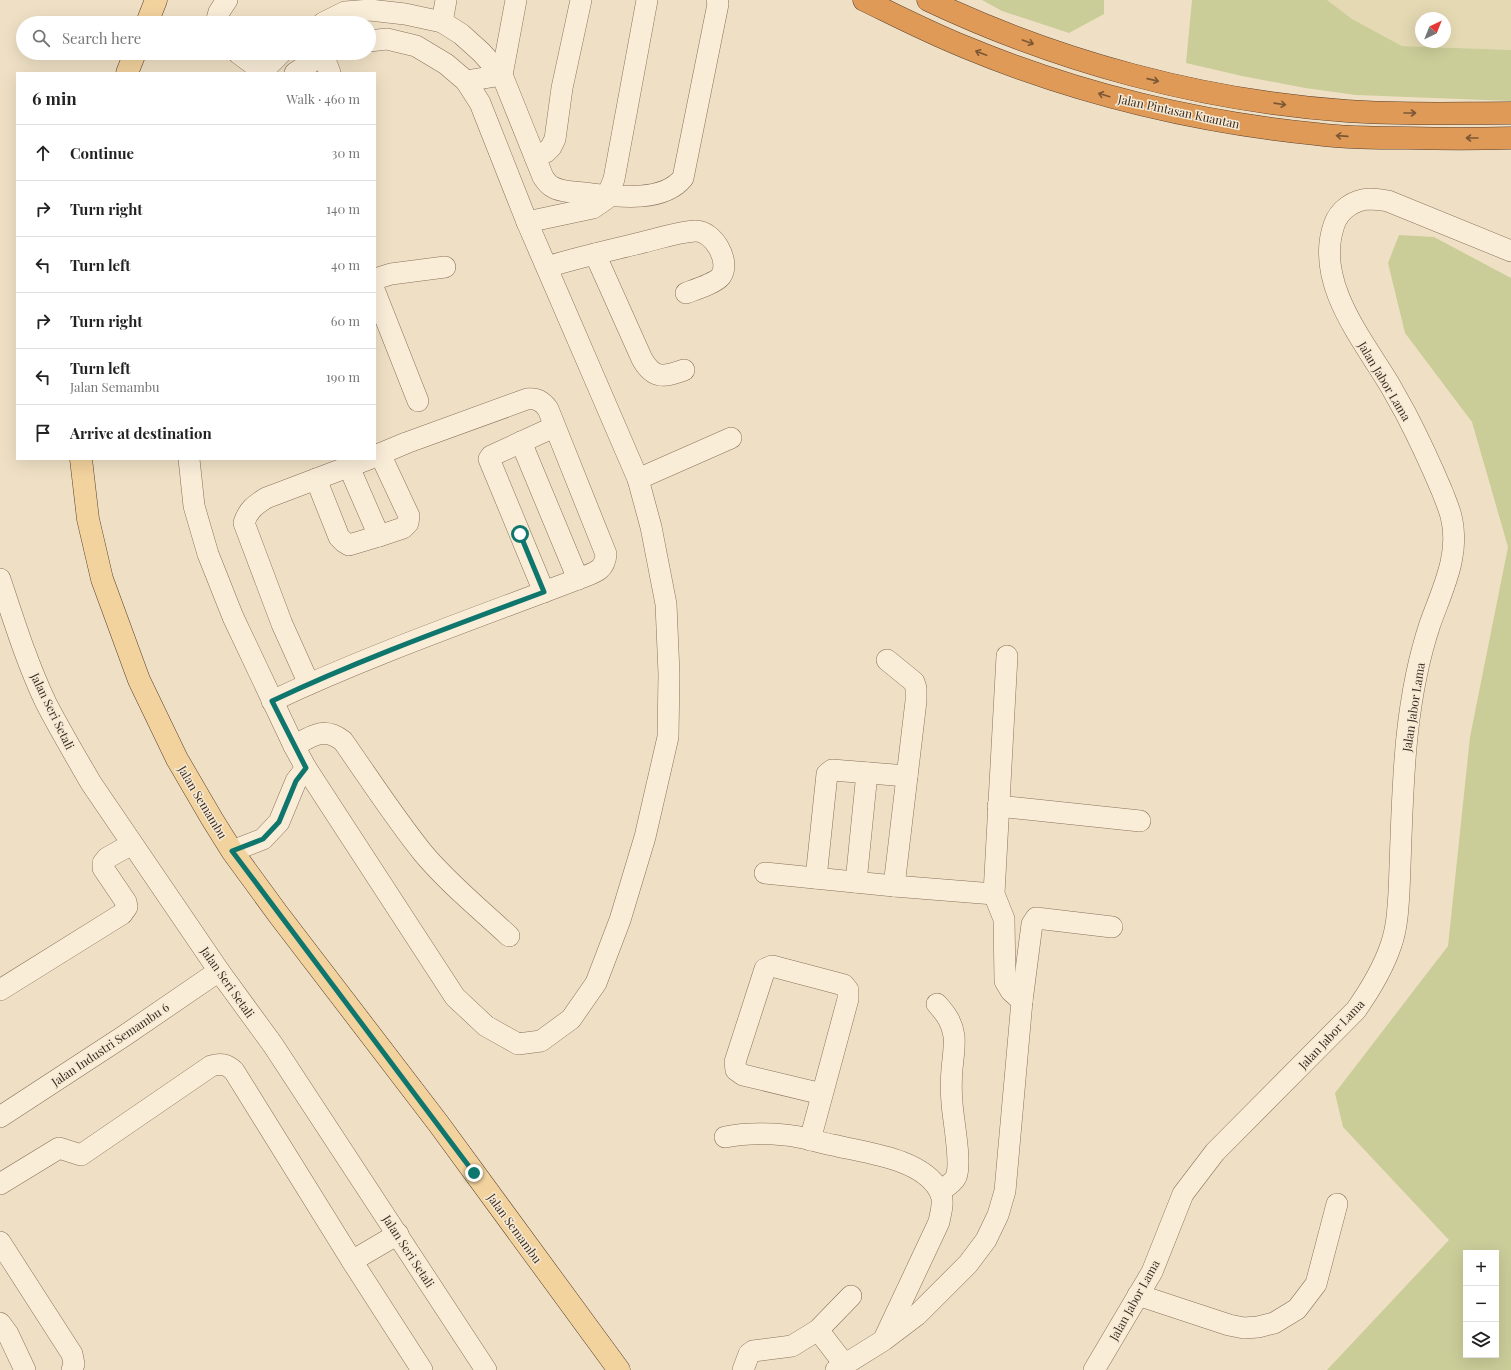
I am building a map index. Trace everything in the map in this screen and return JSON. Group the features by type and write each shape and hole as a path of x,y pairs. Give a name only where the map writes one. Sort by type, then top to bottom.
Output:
{"highway":[{"name":"Jalan Pintasan Kuantan","path":"864,0 963,47 1071,85 1132,102 1254,127 1316,134 1363,138 1511,138"},
{"name":"Jalan Pintasan Kuantan","path":"928,0 1019,39 1052,51 1111,69 1191,89 1280,104 1347,111 1396,113 1511,113"}],"main road":[{"path":"150,16 156,0"},
{"path":"127,72 132,60"},
{"name":"Jalan Semambu","path":"81,460 88,520 102,579 140,680 176,759 232,851 442,1130 619,1370"}],"street":[{"path":"219,16 227,0"},
{"path":"442,22 446,0"},
{"path":"502,75 516,0"},
{"path":"535,157 546,152 551,147 554,139 562,88 581,0"},
{"path":"527,222 593,208 602,203 608,195 614,179 647,0"},
{"path":"337,16 345,12 370,10 405,14 442,22 461,34 481,52 502,75 543,177 550,186 562,190 608,195 641,196 668,190 677,185 683,178 718,4 717,0"},
{"path":"189,460 194,506 208,554 233,616 272,701 306,768 455,997 486,1026 518,1044 541,1041 571,1019 596,983 620,920 645,837 668,737 669,674 666,604 651,527 638,480 527,222 480,103 466,81 446,64 416,46 387,39 376,40"},
{"path":"248,60 264,72 275,60"},
{"path":"297,72 326,60"},
{"path":"466,81 502,75"},
{"name":"Jalan Jabor Lama","path":"1094,1370 1152,1272 1173,1218 1187,1189 1215,1152 1356,1010 1370,990 1392,944 1400,892 1405,740 1411,699 1423,646 1448,575 1455,543 1452,517 1430,462 1391,387 1364,346 1344,309 1333,280 1329,254 1333,227 1344,209 1354,203 1369,199 1388,201 1511,251"},
{"path":"547,266 672,235 702,231 708,234 714,241 724,263 724,270 720,277 715,281 686,293"},
{"path":"595,254 642,359 648,369 654,374 662,376 684,370"},
{"path":"376,279 391,274 445,267"},
{"path":"376,295 418,401"},
{"path":"272,701 309,684 425,637 578,580 600,570 606,563 606,554 544,404 534,398 527,399 406,443 376,456"},
{"path":"544,592 490,462 491,456 554,427"},
{"path":"638,480 731,438"},
{"path":"521,442 578,580"},
{"path":"309,684 282,624 244,523 246,514 254,505 266,498 366,460"},
{"path":"316,479 339,537 344,542 349,545 379,536 403,528 408,523 409,516 376,460"},
{"path":"349,467 379,536"},
{"name":"Jalan Seri Setali","path":"0,579 9,632 60,729 91,783 219,971 272,1045 398,1234 486,1370"},
{"path":"1007,656 994,894 1004,919 1005,981 1011,991 1022,1001"},
{"path":"887,660 914,682 916,688 916,701 894,886"},
{"path":"294,746 316,733 335,735 343,741 400,823 424,853 442,874 509,936"},
{"path":"232,851 263,839 279,822 296,781 306,768"},
{"path":"816,878 828,774 832,770 907,776"},
{"path":"856,882 867,773"},
{"path":"998,806 1140,821"},
{"path":"0,990 122,914 127,907 126,902 103,868 103,863 107,858 132,844"},
{"path":"765,873 994,894"},
{"path":"818,1330 841,1367 884,1340 917,1315 968,1264 986,1240 998,1215 1005,1192 1022,1001 1032,924 1036,918 1112,927"},
{"path":"810,1140 848,999 848,990 844,985 772,966 765,969 735,1062 736,1070 744,1074 822,1094"},
{"name":"Jalan Industri Semambu 6","path":"0,1117 124,1036 219,971"},
{"path":"937,1004 946,1014 951,1024 954,1036 955,1048 952,1068 952,1104 958,1160 956,1177 949,1185 940,1190"},
{"path":"0,1184 59,1148 81,1155 212,1066 224,1064 234,1072 422,1370"},
{"path":"725,1137 739,1134 760,1133 787,1135 894,1160 919,1170 940,1190 943,1202 939,1222 884,1340"},
{"path":"1138,1296 1229,1325 1244,1328 1258,1327 1274,1323 1297,1309 1316,1284 1337,1204"},
{"path":"352,1261 398,1234"},
{"path":"0,1242 72,1354 74,1364 72,1370"},
{"path":"743,1370 749,1354 753,1352 792,1346 818,1330 851,1296"},
{"path":"0,1323 8,1334 25,1370"}],"shaded area":[{"path":"1327,0 1511,0 1511,50 1451,48 1451,12 1415,12 1415,46 1402,46 1352,19"}],"green space":[{"path":"982,0 1104,0 1104,14 1069,33 1002,11"},
{"path":"1192,0 1327,0 1352,19 1402,46 1415,46 1415,48 1511,50 1511,101 1356,95 1305,88 1242,76 1186,63"},
{"path":"1399,235 1434,237 1511,278 1511,1370 1327,1370 1449,1240 1343,1127 1335,1093 1448,946 1470,737 1508,547 1472,422 1405,333 1388,263"}],"route":[{"path":"474,1173 438,1123 278,914 232,851 263,839 279,822 296,781 306,768 272,701 309,684 425,637 544,592 520,534"}]}
